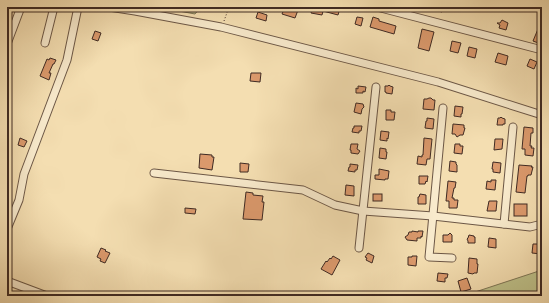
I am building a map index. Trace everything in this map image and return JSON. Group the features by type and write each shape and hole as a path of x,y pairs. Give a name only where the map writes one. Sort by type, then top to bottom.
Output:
{"street":[{"path":"7,44 21,7"},
{"path":"45,43 54,7"},
{"path":"7,229 19,200 24,174 67,60 78,7"},
{"path":"109,7 222,27 438,82 542,115"},
{"path":"377,7 542,50"},
{"path":"359,248 376,87"},
{"path":"443,108 429,258 452,258"},
{"path":"504,224 513,127"},
{"path":"154,173 303,190 335,205 364,211 432,216 530,227 542,224"},
{"path":"7,281 47,296"}],"path":[{"path":"222,27 229,7"}],"green space":[{"path":"178,7 201,7 195,14 179,11"},
{"path":"542,270 542,296 463,296"}],"building":[{"path":"285,7 298,10 295,18 282,14"},
{"path":"313,7 340,8 338,15 323,11 322,15 311,13"},
{"path":"428,7 443,7 442,12"},
{"path":"258,12 267,15 266,21 256,18"},
{"path":"357,17 363,18 361,26 355,24"},
{"path":"373,17 379,19 379,21 396,26 394,34 370,27"},
{"path":"502,20 508,23 506,30 499,28 500,25 497,23 500,23"},
{"path":"422,29 434,32 429,51 418,48"},
{"path":"538,29 542,31 541,44 533,41"},
{"path":"95,31 101,33 98,41 92,39"},
{"path":"452,41 461,43 458,53 450,51"},
{"path":"469,47 477,49 475,58 467,56"},
{"path":"498,53 508,56 506,65 495,62"},
{"path":"50,58 56,60 49,73 51,73 49,80 40,76 47,59 49,60"},
{"path":"530,59 537,62 534,69 527,66"},
{"path":"251,73 261,73 260,82 250,81"},
{"path":"389,85 393,87 392,94 385,92 385,86"},
{"path":"358,86 366,87 365,92 363,91 363,93 356,93 356,88 358,89"},
{"path":"429,98 435,100 434,110 423,109 424,99"},
{"path":"356,103 363,104 364,107 361,114 354,112"},
{"path":"455,106 463,107 461,117 454,116"},
{"path":"386,110 395,112 394,120 386,120"},
{"path":"501,117 505,119 505,124 497,125 498,118"},
{"path":"427,118 434,119 433,129 425,128"},
{"path":"453,124 464,125 465,128 463,135 457,137 455,134 452,134"},
{"path":"354,126 362,126 359,133 352,132"},
{"path":"524,127 533,128 530,146 532,146 531,148 534,148 533,156 525,155 525,149 522,149"},
{"path":"381,131 389,132 387,141 380,140"},
{"path":"20,138 27,141 24,147 18,145"},
{"path":"424,138 432,139 430,159 427,159 426,165 417,164 418,156 422,157 423,155"},
{"path":"495,139 503,139 502,149 494,150"},
{"path":"351,144 358,144 357,149 360,151 358,154 351,153"},
{"path":"455,144 460,144 460,146 463,146 462,154 454,153"},
{"path":"380,148 386,149 386,159 379,158"},
{"path":"200,154 212,155 212,157 214,157 212,170 199,168"},
{"path":"450,161 456,162 457,172 449,171"},
{"path":"493,162 501,163 500,173 493,172"},
{"path":"240,163 249,164 248,172 240,172"},
{"path":"350,164 358,165 355,172 348,171"},
{"path":"519,165 533,167 531,175 527,176 525,193 516,192"},
{"path":"379,169 389,171 388,179 375,179 375,175 379,175"},
{"path":"419,176 428,176 425,184 419,184"},
{"path":"491,180 496,180 495,190 486,189 487,181 491,182"},
{"path":"448,181 456,182 452,198 454,198 454,200 458,200 457,208 449,208 449,201 446,201"},
{"path":"346,185 354,186 354,196 345,195"},
{"path":"246,192 253,193 253,195 263,196 262,202 264,202 262,220 243,219"},
{"path":"373,194 382,194 382,201 373,201"},
{"path":"420,194 426,195 426,204 418,204 418,197"},
{"path":"489,201 497,201 496,211 487,211"},
{"path":"514,204 527,204 527,216 514,216"},
{"path":"185,208 196,209 195,214 185,213"},
{"path":"412,231 423,231 422,237 417,238 417,241 407,240 405,237"},
{"path":"450,233 452,235 452,242 443,242 443,235 448,235"},
{"path":"469,235 475,237 475,243 468,243 467,239"},
{"path":"489,238 496,239 496,248 488,247"},
{"path":"533,244 542,244 541,254 532,253"},
{"path":"101,248 110,253 105,263 100,261 101,259 97,257"},
{"path":"368,253 374,256 372,263 366,260 367,258 365,257"},
{"path":"333,256 340,260 332,275 321,269 326,261 327,262"},
{"path":"417,256 416,266 408,265 408,257"},
{"path":"469,258 477,259 477,273 468,273"},
{"path":"438,273 448,274 447,278 445,278 445,282 437,281"},
{"path":"467,278 471,289 461,292 458,281"}]}
